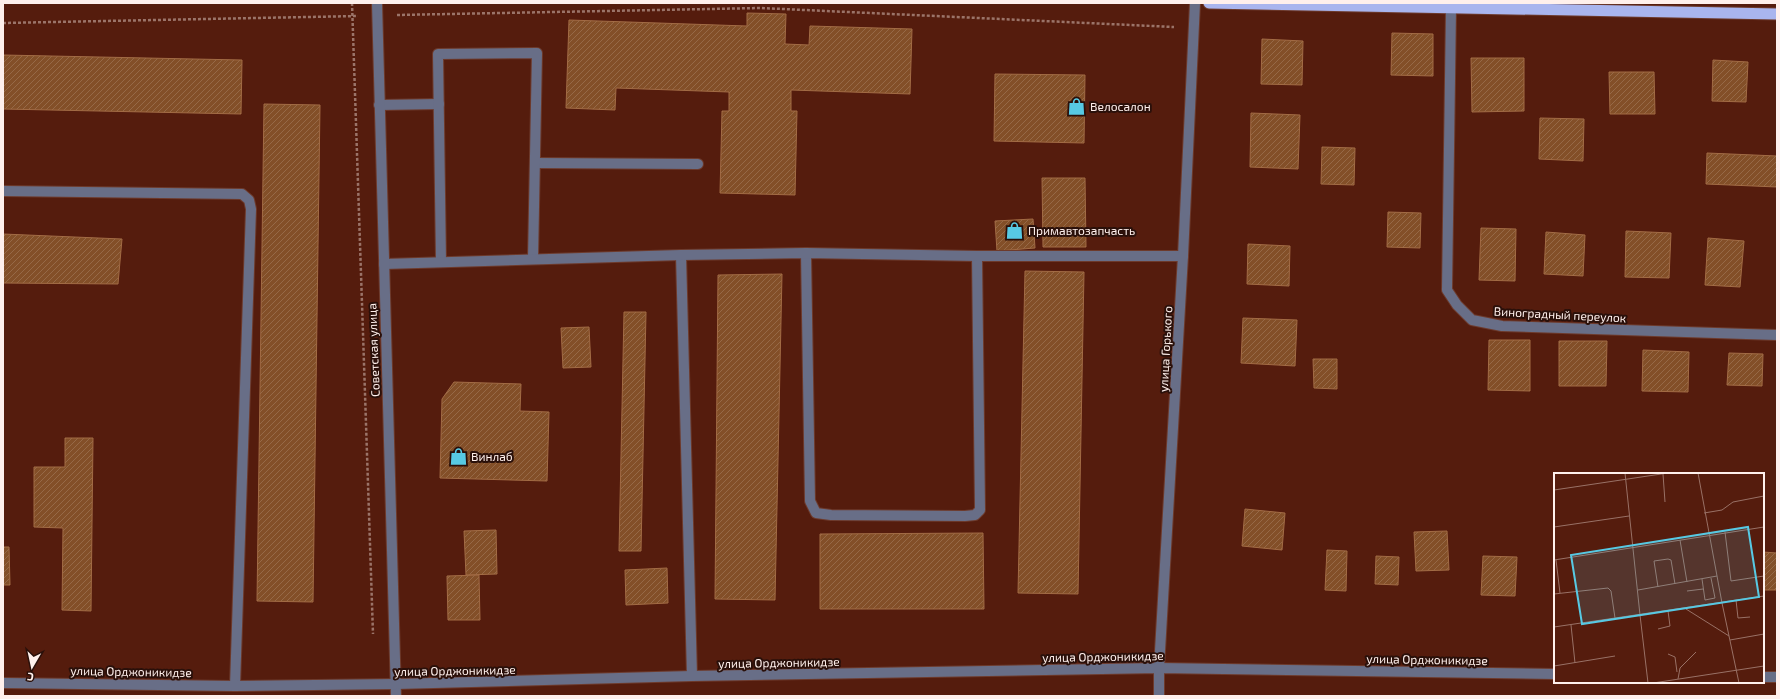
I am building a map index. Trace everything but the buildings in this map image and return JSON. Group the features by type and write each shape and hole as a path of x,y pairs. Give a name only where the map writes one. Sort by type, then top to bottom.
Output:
{"highway":[{"path":"1209,3 1777,14"}],"street":[{"name":"Советская улица","path":"377,3 396,696"},
{"name":"улица Горького","path":"1158,696 1183,256 1195,3"},
{"name":"Виноградный переулок","path":"1451,8 1447,290 1456,305 1472,320 1502,326 1777,335"},
{"path":"441,262 438,54 537,53 533,259"},
{"path":"379,105 439,104"},
{"path":"535,163 698,164"},
{"path":"3,191 242,194 249,200 251,209 235,686"},
{"path":"384,264 681,255 806,253 977,256 1183,256"},
{"path":"806,253 810,501 816,513 831,515 965,516 975,515 980,510 977,256"},
{"path":"681,255 692,676"},
{"name":"улица Орджоникидзе","path":"3,683 235,686 396,684 692,676 1159,668 1554,674"},
{"path":"1764,676 1777,677"}],"path":[{"path":"352,3 373,636"},
{"path":"3,23 762,8 1194,28"}],"place":[{"name":"Велосалон","path":"1077,106"},
{"name":"Примавтозапчасть","path":"1015,230"},
{"name":"Винлаб","path":"458,456"}]}
